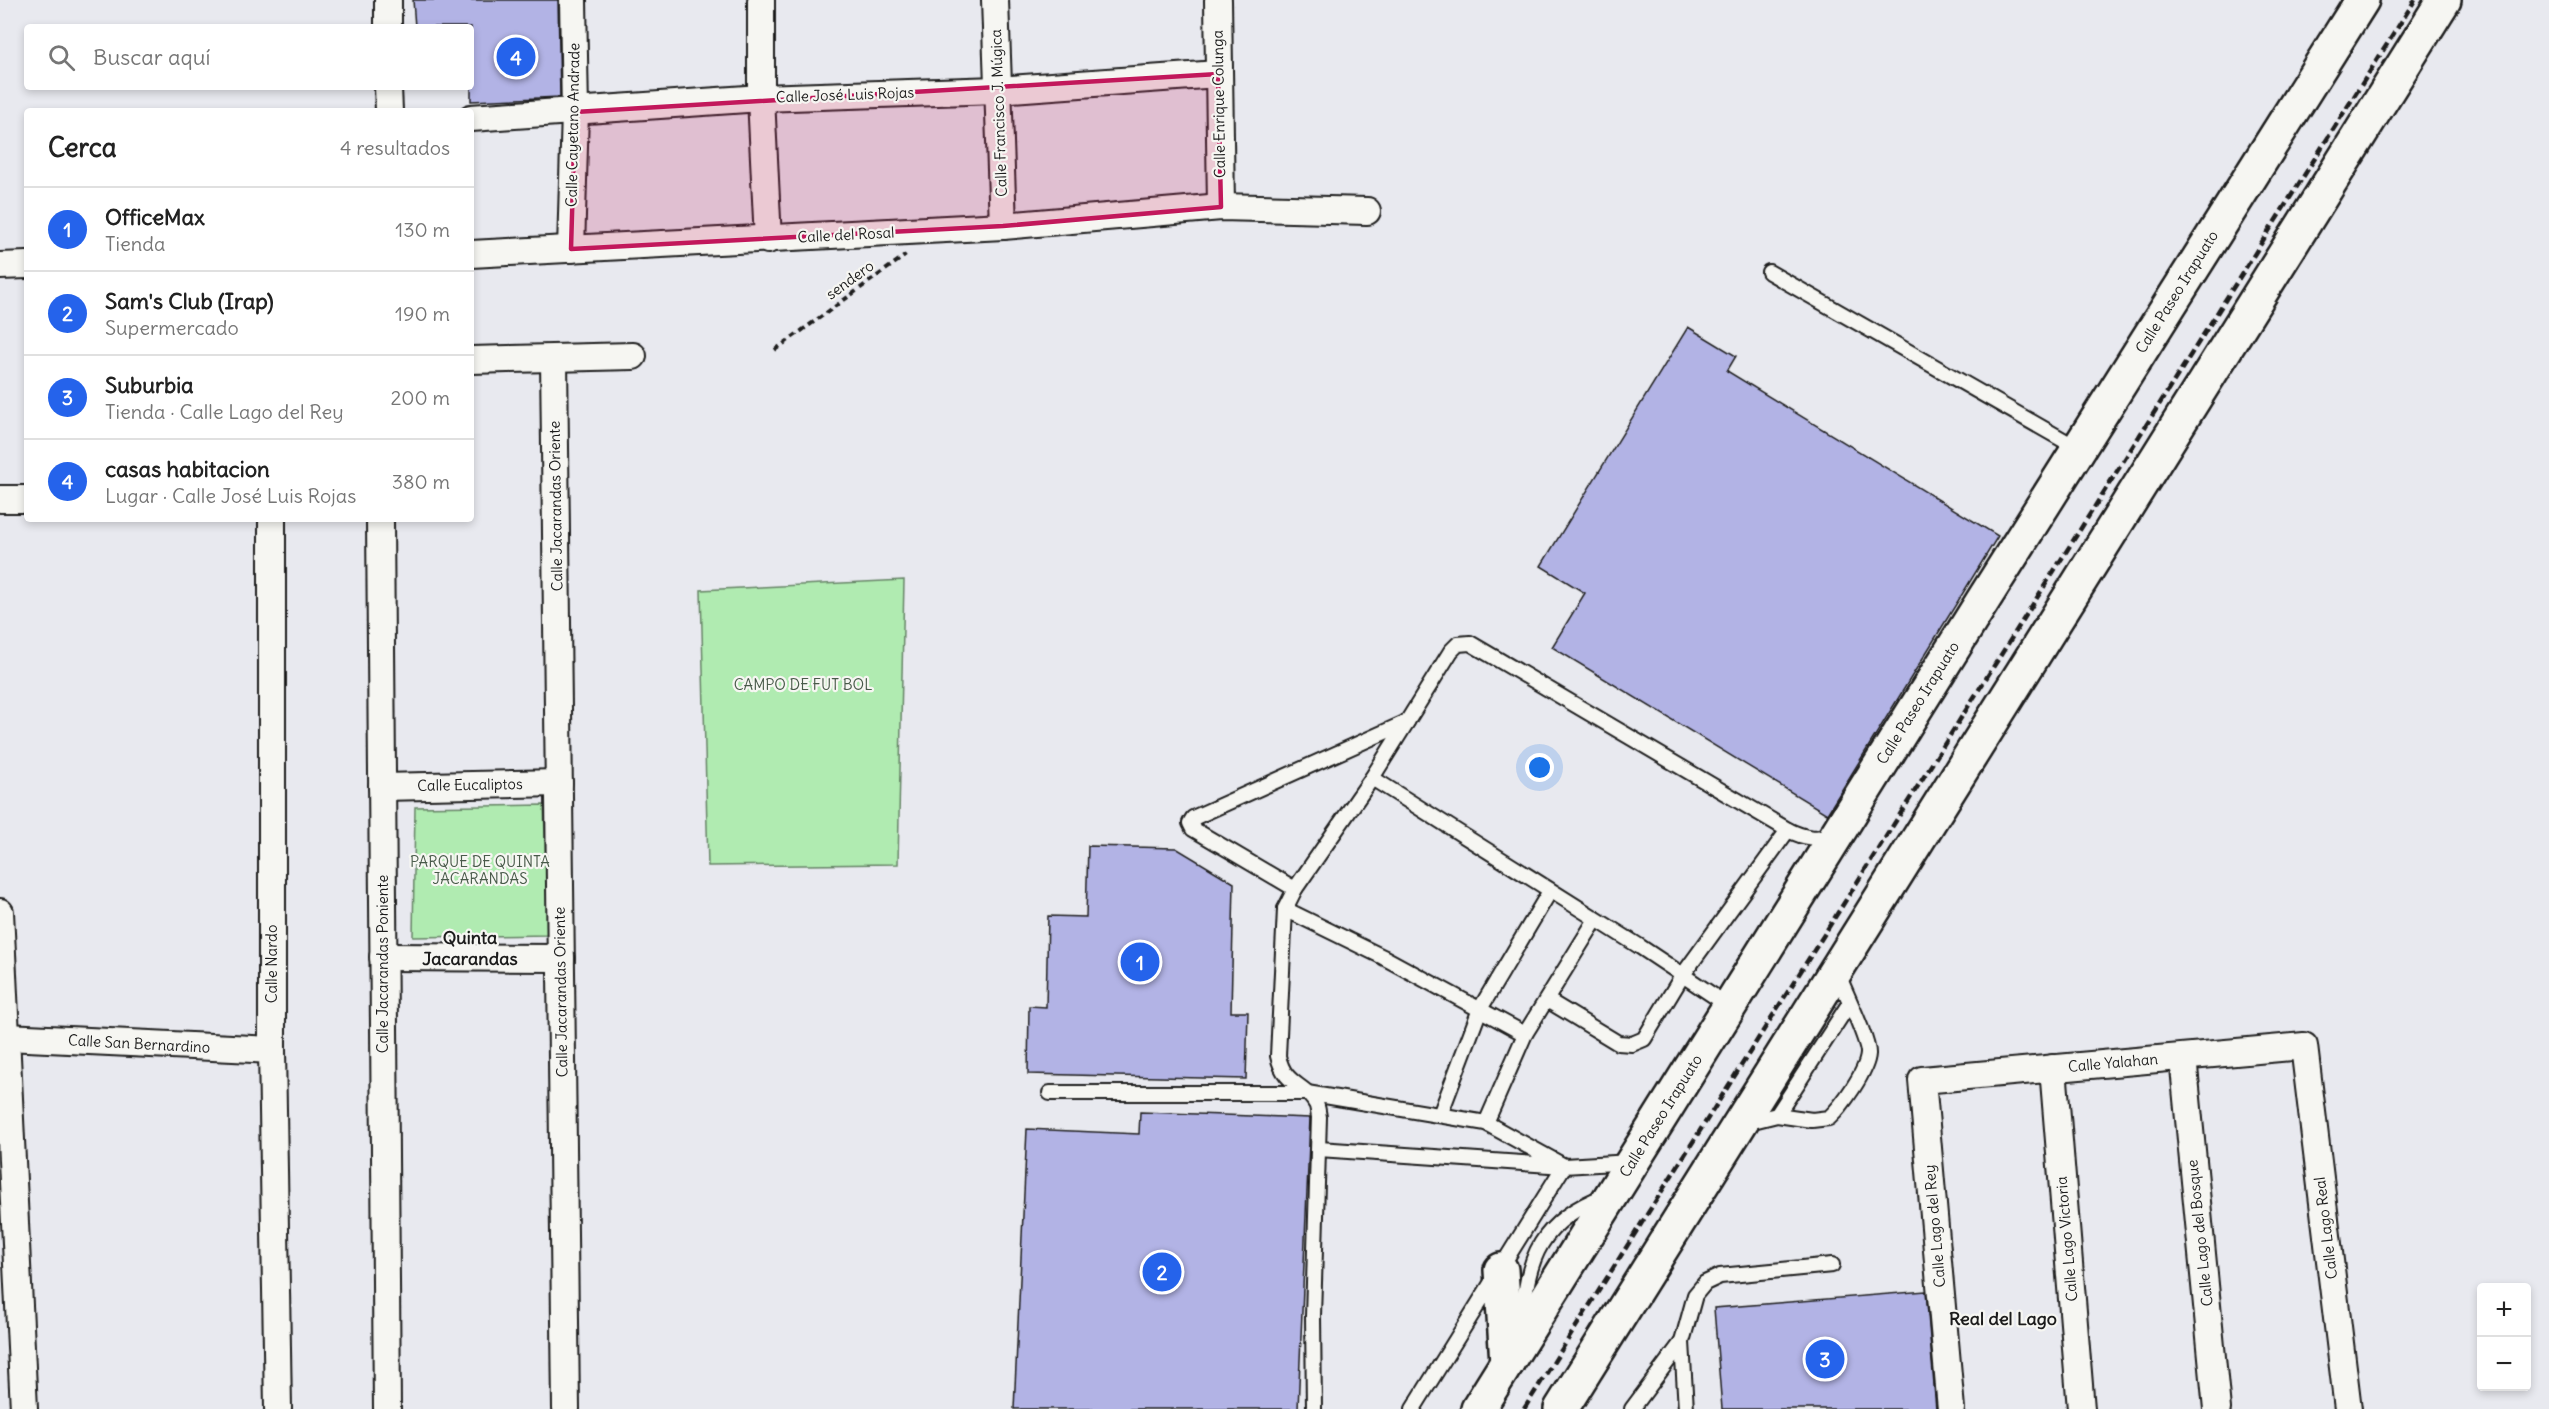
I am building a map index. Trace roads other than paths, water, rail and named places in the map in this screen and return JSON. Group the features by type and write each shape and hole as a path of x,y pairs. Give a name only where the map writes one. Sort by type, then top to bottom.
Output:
{"main road":[{"name":"Calle Paseo Irapuato","path":"1478,1409 2362,0"},
{"path":"1561,1409 2444,0"},
{"path":"1501,1270 1514,1350"}],"street":[{"path":"388,0 388,24"},
{"name":"Calle Cayetano Andrade","path":"571,249 575,112 573,0"},
{"path":"761,0 761,98 768,240"},
{"name":"Calle Francisco J. Múgica","path":"996,0 1003,226"},
{"name":"Calle Enrique Colunga","path":"1218,0 1221,207"},
{"name":"Calle José Luis Rojas","path":"474,118 761,98 997,90 1218,74"},
{"path":"388,90 389,108"},
{"name":"Calle del Rosal","path":"474,254 1003,226 1221,207 1368,211"},
{"path":"0,266 24,265"},
{"path":"474,360 633,356"},
{"name":"Calle Jacarandas Oriente","path":"554,359 566,1409"},
{"path":"0,499 24,499"},
{"name":"Calle Nardo","path":"273,522 272,1050 278,1409"},
{"name":"Calle Jacarandas Poniente","path":"380,522 387,1409"},
{"name":"Calle Eucaliptos","path":"382,787 558,783"},
{"path":"0,912 7,1037 4,1077 24,1409"},
{"path":"382,957 561,958"},
{"name":"Calle San Bernardino","path":"7,1037 272,1050"},
{"name":"Calle Yalahan","path":"1922,1080 2304,1046"},
{"name":"Calle Lago Real","path":"2304,1046 2348,1409"},
{"name":"Calle Lago del Bosque","path":"2183,1057 2217,1409"},
{"name":"Calle Lago Victoria","path":"2053,1068 2080,1409"},
{"name":"Calle Lago del Rey","path":"1922,1080 1951,1409"}],"lane":[{"path":"1769,272 2079,449"},
{"path":"1314,1409 1313,1306 1319,1118 1316,1104 1307,1093 1289,1080 1281,1069 1278,1056 1285,909 1295,889 1372,778 1451,651 1458,644 1470,644 1788,830 1804,837 1820,839 1837,834"},
{"path":"1295,889 1193,829 1190,823 1193,818 1407,722"},
{"path":"1372,778 1595,921 1639,946 1729,1006"},
{"path":"1547,1000 1618,1043 1632,1044 1644,1039 1682,976 1788,830"},
{"path":"1440,1115 1480,1009 1550,891"},
{"path":"1285,909 1383,957 1525,1034"},
{"path":"1486,1123 1525,1034 1595,921"},
{"path":"1739,1125 1777,1115 1812,1120 1829,1118 1840,1107 1868,1054 1865,1040 1837,969"},
{"path":"1777,1115 1849,1004"},
{"path":"1050,1093 1307,1093 1486,1123 1564,1166"},
{"path":"1319,1149 1564,1166 1632,1162"},
{"path":"1413,1409 1564,1166"},
{"path":"1686,1409 1682,1342 1695,1295 1705,1282 1720,1276 1832,1265"},
{"path":"1632,1409 1682,1342"}],"railway":[{"path":"1524,1409 2415,0"}],"place":[{"name":"casas habitacion","path":"516,57"},
{"name":"OfficeMax","path":"1140,962"},
{"name":"Sam's Club (Irap)","path":"1162,1272"},
{"name":"Suburbia","path":"1825,1359"}],"district":[{"name":"Quinta Jacarandas","path":"470,948"},
{"name":"Real del Lago","path":"2003,1319"}],"park label":[{"name":"CAMPO DE FUT BOL","path":"803,685"},
{"name":"PARQUE DE QUINTA JACARANDAS","path":"480,870"}]}
